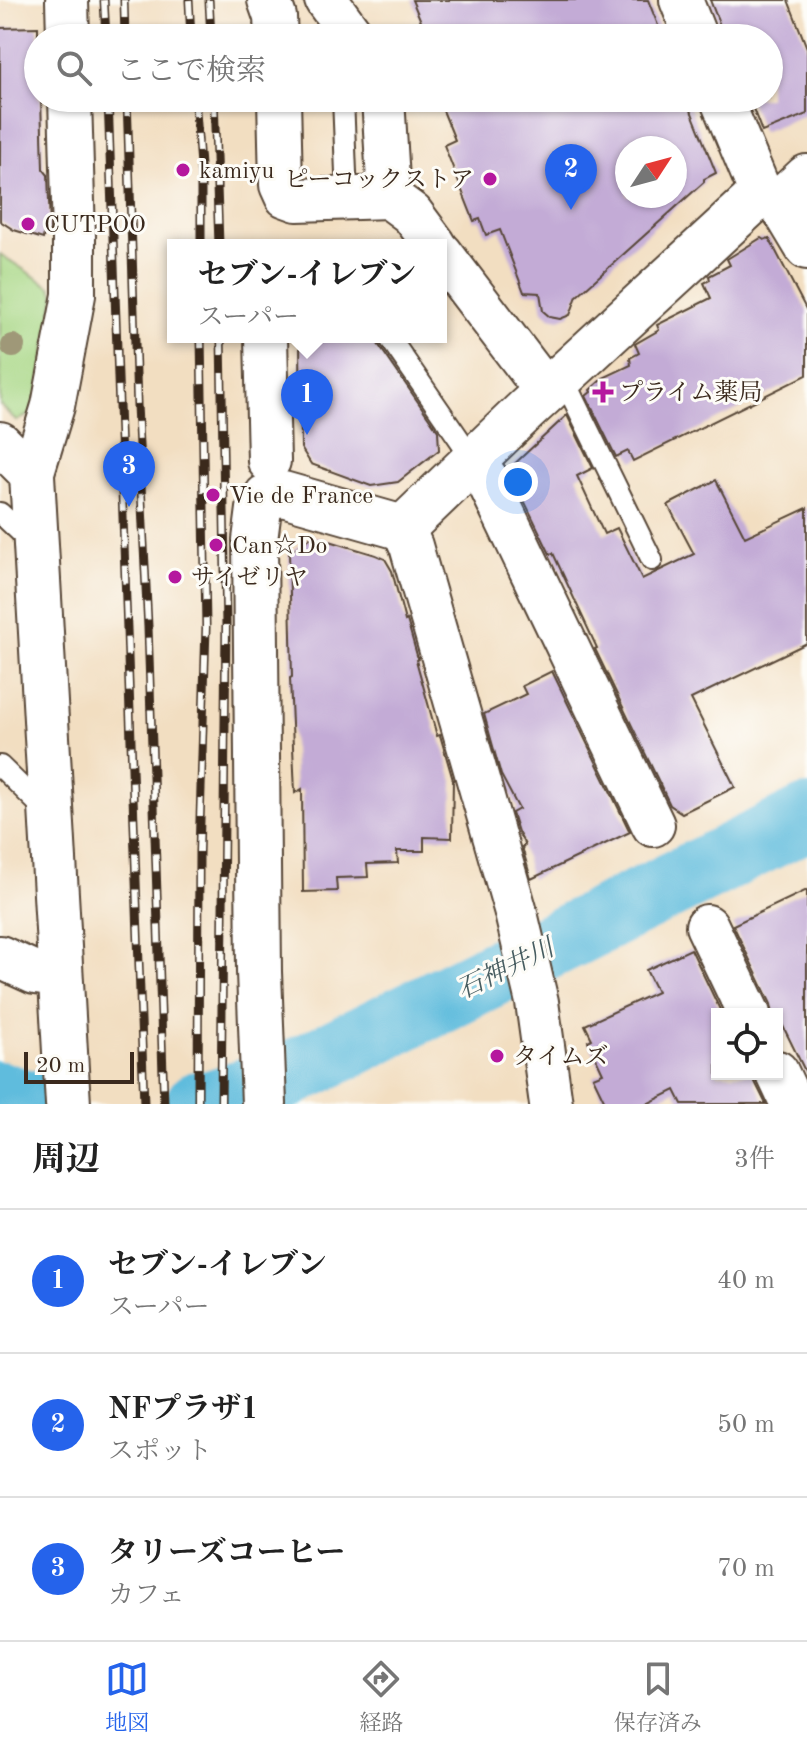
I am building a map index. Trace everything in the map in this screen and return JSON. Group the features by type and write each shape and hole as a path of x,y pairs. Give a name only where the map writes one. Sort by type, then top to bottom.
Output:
{"street":[{"path":"67,0 68,24"},
{"path":"269,0 275,24"},
{"path":"326,0 344,24"},
{"path":"681,0 690,24"},
{"path":"68,1104 32,475 53,406 74,295 70,112"},
{"path":"279,112 281,185 286,196 297,200 389,197 412,214 431,239"},
{"path":"384,112 389,197"},
{"path":"730,112 783,191 807,247"},
{"path":"403,528 554,383 783,191"},
{"path":"447,260 554,383"},
{"path":"266,343 269,461"},
{"path":"0,443 32,475"},
{"path":"473,459 487,479 653,825"},
{"path":"264,1104 260,1029 255,540 259,509 266,497 283,494 403,528"},
{"path":"403,528 411,546 515,909 537,1002 551,1104"},
{"path":"707,926 746,1008"},
{"path":"0,957 35,973 59,976"},
{"path":"781,1080 792,1104"}],"lane":[{"path":"344,112 347,198"},
{"path":"393,343 473,459"},
{"path":"554,383 652,560"},
{"path":"0,513 36,547"},
{"path":"0,766 51,817"}],"green space":[{"path":"0,254 52,288 55,296 34,413 16,421 0,405"}],"building":[{"path":"412,0 648,0 657,24 422,24"},
{"path":"710,0 788,0 807,48 807,114 762,132 754,112 783,112 783,24 719,24"},
{"path":"24,27 24,112 41,112 43,169 48,175 50,228 50,232 44,232 43,239 14,230 0,221 0,28"},
{"path":"444,112 692,112 716,173 704,179 687,197 687,136 615,136 615,208 675,208 577,296 570,315 560,319 550,317 543,311 540,293 524,292 500,230 486,235 480,219 474,221 444,145 455,140"},
{"path":"761,238 769,238 807,311 807,375 633,461 628,451 616,457 586,396 603,378 631,365 630,358 639,353 635,344 659,330 657,325 711,298 704,283 710,280 709,276 730,265 727,259"},
{"path":"300,343 378,343 438,431 439,450 398,482 371,486 311,464 301,448"},
{"path":"567,415 593,468 577,476 604,534 617,528 642,579 694,554 668,505 716,480 745,537 807,508 807,643 691,699 735,787 682,813 670,805 553,553 550,554 509,469"},
{"path":"313,536 376,555 385,559 392,571 437,736 440,735 453,780 452,838 424,837 424,851 397,851 398,863 367,864 368,877 336,878 337,891 303,892 302,789 295,793 290,678 289,553"},
{"path":"552,671 630,832 531,879 522,847 525,845 512,813 519,809 501,775 484,714 526,694 522,686"},
{"path":"807,890 807,1075 783,1026 783,1008 772,1008 733,925"},
{"path":"691,949 719,1008 711,1008 711,1080 755,1080 766,1104 682,1104 675,1090 647,1104 606,1104 593,1077 603,1073 588,1041 592,1039 585,1025 657,992 646,970"}],"waterway":[{"name":"石神井川","path":"198,1104 211,1103 281,1079 807,818"},
{"name":"石神井川","path":"0,1094 38,1104"}],"railway":[{"path":"104,0 105,24"},
{"path":"124,0 125,24"},
{"path":"189,0 190,24"},
{"path":"209,0 210,24"},
{"path":"109,112 144,1104"},
{"path":"127,112 164,1104"},
{"path":"196,112 201,239"},
{"path":"214,112 219,239"},
{"path":"198,1104 199,852 206,627 201,343"},
{"path":"221,343 226,625 221,1104"}],"place":[{"name":"kamiyu","path":"183,170"},
{"name":"ピーコックストア","path":"490,179"},
{"name":"NFプラザ1","path":"571,210"},
{"name":"CUTPOO","path":"28,224"},
{"name":"プライム薬局","path":"603,392"},
{"name":"セブン-イレブン","path":"307,435"},
{"name":"Vie de France","path":"213,495"},
{"name":"タリーズコーヒー","path":"129,507"},
{"name":"Can☆Do","path":"216,545"},
{"name":"サイゼリヤ","path":"175,577"},
{"name":"タイムズ","path":"497,1056"}]}
